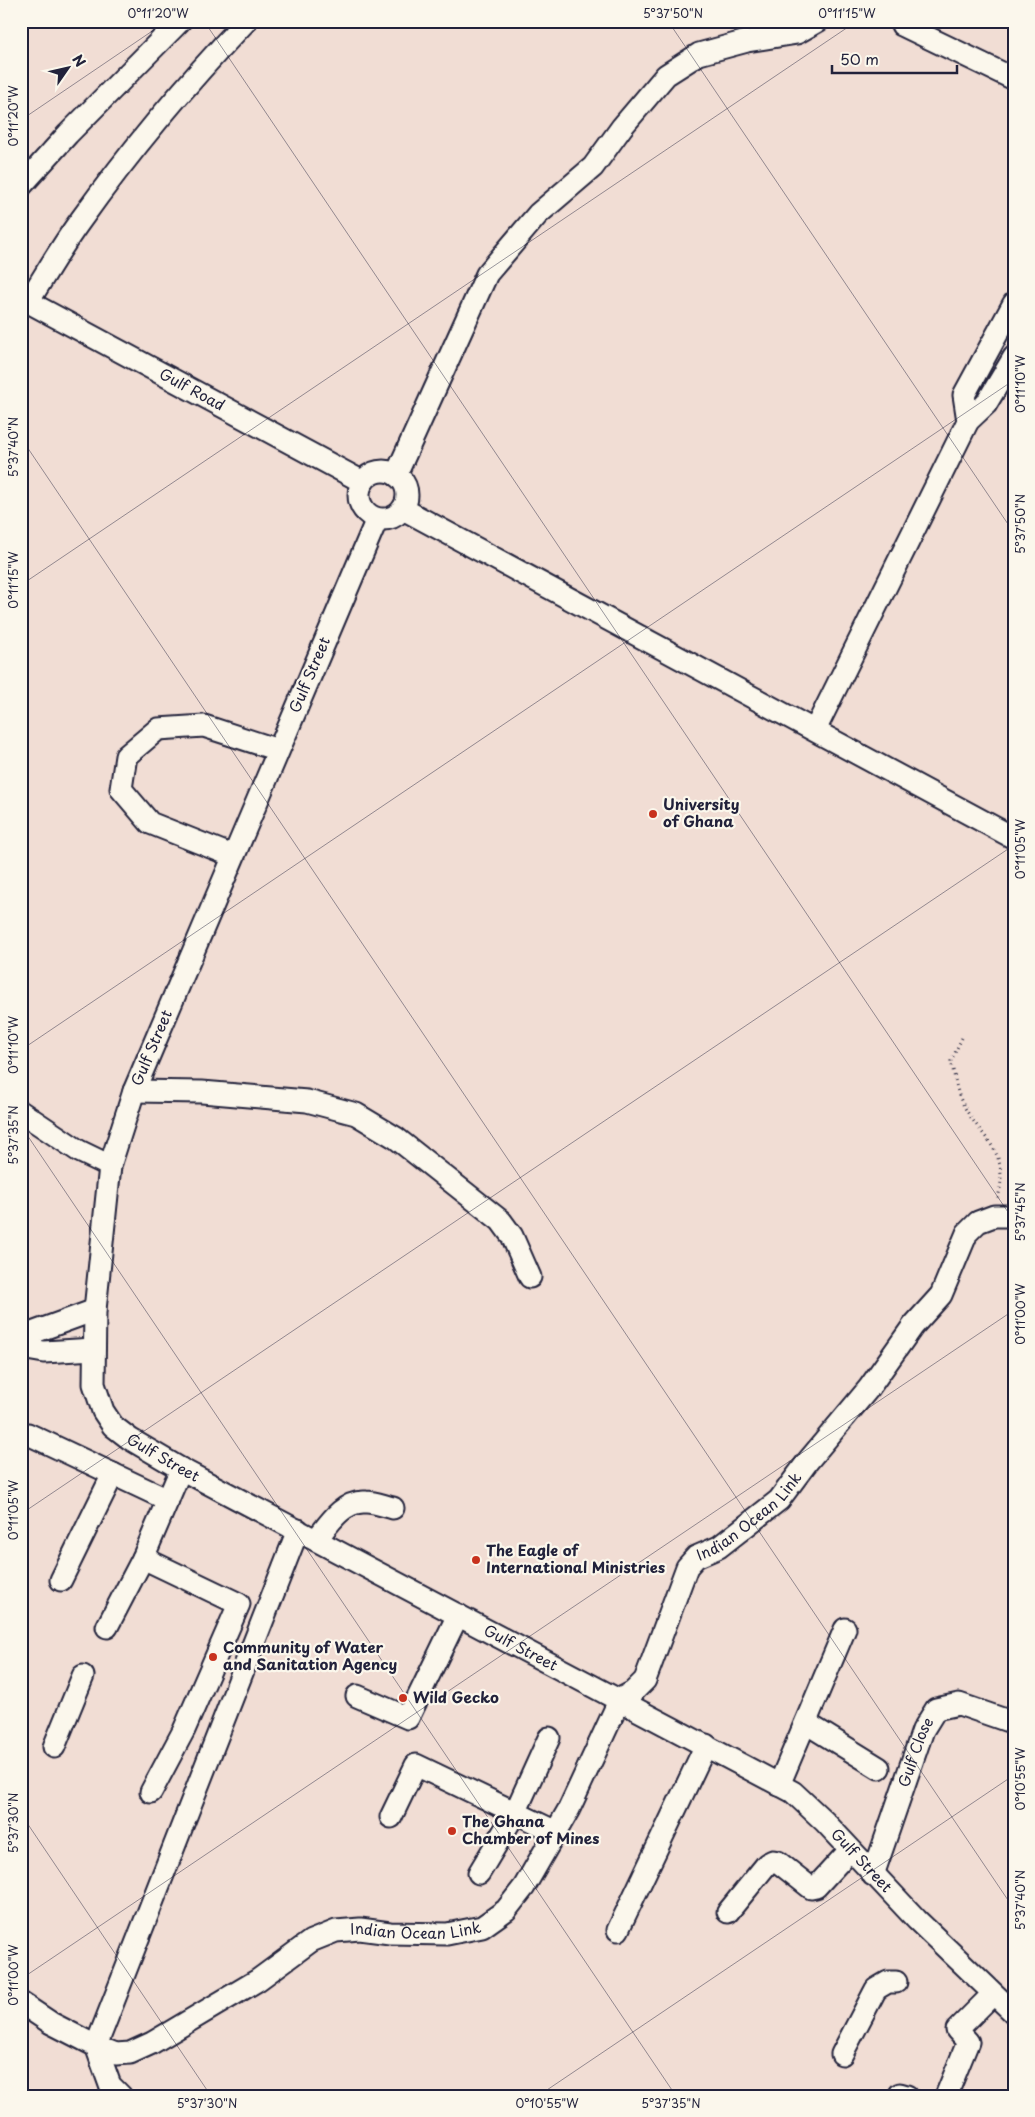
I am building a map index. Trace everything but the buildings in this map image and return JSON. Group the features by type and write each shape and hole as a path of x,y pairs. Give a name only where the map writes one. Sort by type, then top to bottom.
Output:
{"street":[{"path":"21,186 68,134 180,21"},
{"path":"25,300 79,222 144,138 212,57 246,21"},
{"path":"396,475 487,274 538,214 593,167 622,127 666,75 699,54 747,41 796,33 818,21"},
{"path":"904,21 902,25 1014,80"},
{"name":"Gulf Road","path":"25,300 363,482"},
{"path":"968,421 964,395 1012,307"},
{"path":"815,730 968,421 986,404 1014,357"},
{"path":"382,471 396,475 402,480 407,494 403,508 392,518 377,519 364,510 360,504 359,496 363,482 374,473 382,471"},
{"path":"403,508 1014,838"},
{"name":"Gulf Street","path":"377,519 134,1091 110,1166 95,1310 94,1384 103,1411 113,1426 130,1440 182,1469 793,1792 873,1875 1014,2013"},
{"path":"233,856 150,823 121,789 126,756 158,729 204,726 278,750"},
{"path":"134,1091 202,1092 307,1101 356,1114 396,1138 501,1221 512,1236 530,1277"},
{"path":"21,1112 79,1151 110,1166"},
{"name":"Indian Ocean Link","path":"21,2003 51,2023 96,2046 116,2054 130,2053 152,2043 258,1980 311,1941 336,1931 360,1929 390,1933 447,1934 482,1927 506,1910 524,1887 569,1809 620,1699 633,1692 645,1680 687,1567 696,1557 719,1547 779,1500 808,1461 869,1388 913,1326 941,1294 967,1233 978,1222 1004,1216"},
{"path":"21,1337 95,1310"},
{"path":"21,1348 44,1352 94,1349"},
{"path":"28,1434 168,1500"},
{"path":"107,1627 144,1558 182,1469"},
{"path":"61,1580 114,1474"},
{"path":"121,2096 110,2085 96,2046 307,1535 333,1519 345,1508 356,1503 365,1502 393,1508"},
{"path":"144,1558 239,1604 184,1730 151,1792"},
{"path":"357,1696 408,1718 458,1615"},
{"path":"780,1785 845,1629"},
{"path":"54,1746 83,1676"},
{"name":"Gulf Close","path":"873,1875 923,1730 936,1709 959,1704 1014,1723"},
{"path":"806,1723 879,1768"},
{"path":"478,1872 515,1813 549,1738"},
{"path":"618,1930 706,1745"},
{"path":"392,1817 416,1765 556,1832"},
{"path":"728,1912 767,1864 773,1861 778,1862 811,1888 816,1886 850,1850"},
{"path":"842,2054 876,1989 888,1982 896,1982"},
{"path":"946,2096 968,2042 958,2030 993,1994"}],"path":[{"path":"962,1038 951,1060 960,1098 976,1126 993,1146 1003,1169 1004,1216"}],"place":[{"name":"University of Ghana","path":"653,814"},
{"name":"The Eagle of International Ministries","path":"476,1560"},
{"name":"Community of Water and Sanitation Agency","path":"213,1657"},
{"name":"Wild Gecko","path":"403,1698"},
{"name":"The Ghana Chamber of Mines","path":"452,1831"}]}
